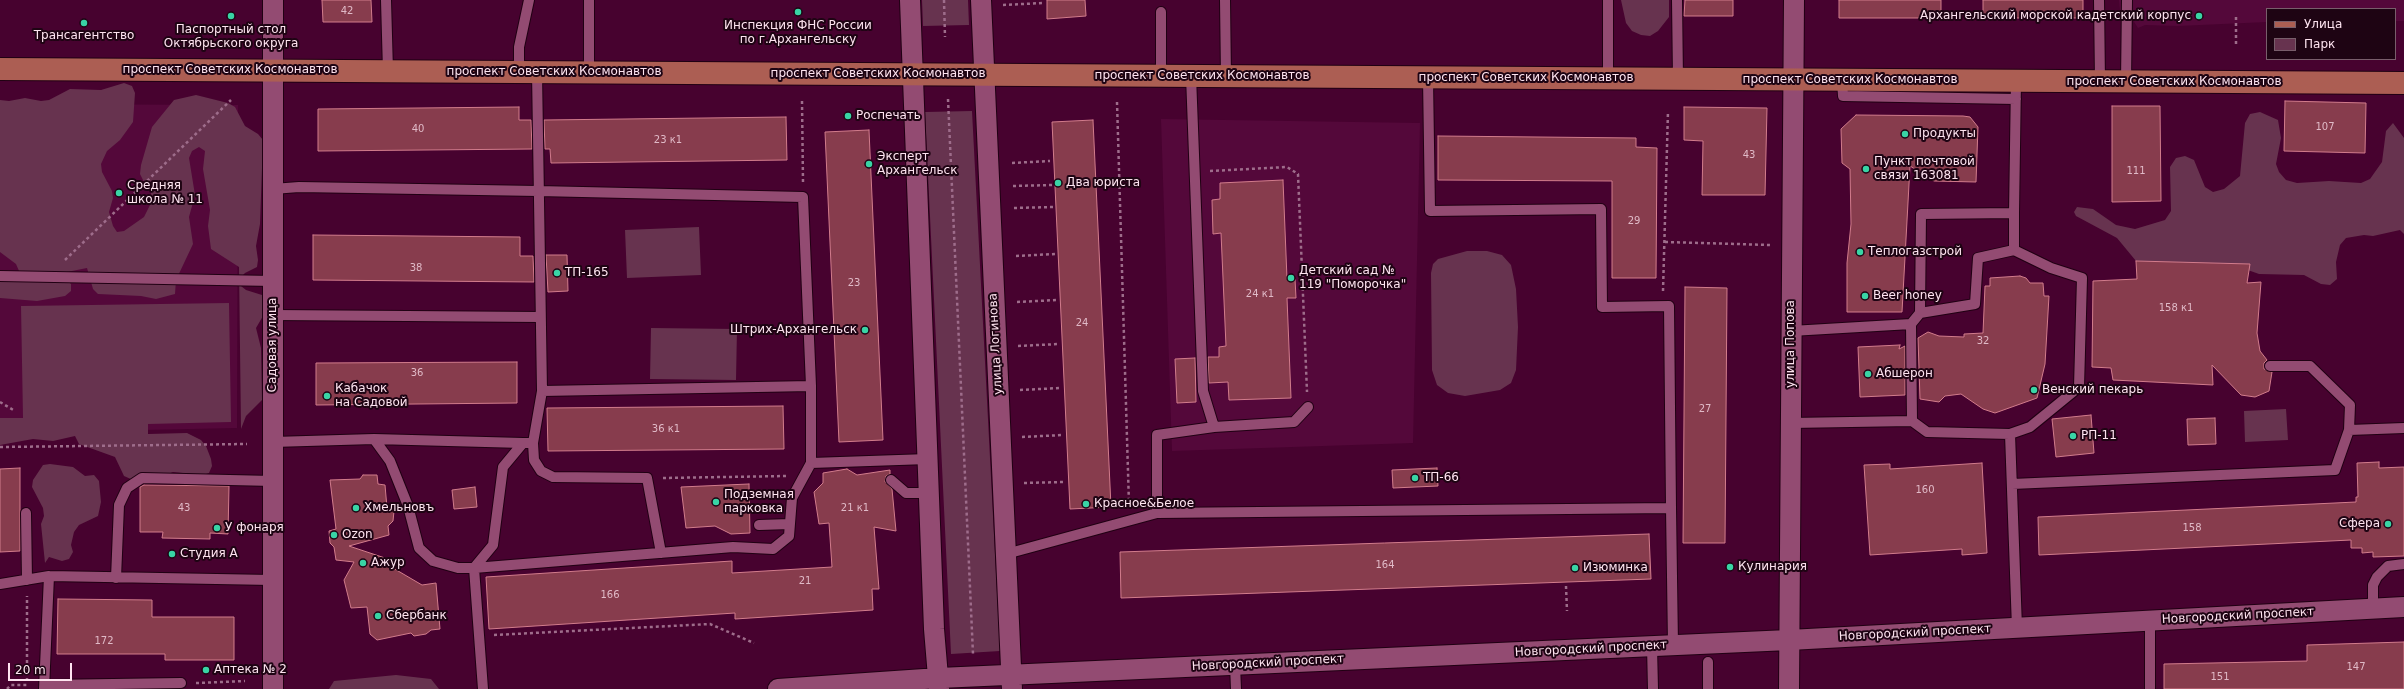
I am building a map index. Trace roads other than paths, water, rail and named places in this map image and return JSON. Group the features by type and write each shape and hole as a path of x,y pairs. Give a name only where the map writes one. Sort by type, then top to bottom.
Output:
{"main road":[{"name":"проспект Советских Космонавтов","path":"0,69 1842,80 2016,90 2100,82 2404,83"}],"street":[{"name":"Садовая улица","path":"273,689 274,0"},
{"path":"910,0 934,629 939,684"},
{"name":"улица Логинова","path":"980,0 1012,682"},
{"name":"улица Попова","path":"1789,689 1794,0"},
{"name":"Новгородский проспект","path":"778,689 1012,682 1235,665 1789,640 2404,607"}],"lane":[{"path":"386,0 388,71"},
{"path":"483,689 474,568 493,545 503,467 528,443 542,391 538,191 528,72 519,46 529,0"},
{"path":"589,0 590,72"},
{"path":"1225,0 1226,76"},
{"path":"1608,0 1608,79"},
{"path":"1677,0 1678,79"},
{"path":"2099,0 2100,82"},
{"path":"2126,82 2127,0"},
{"path":"1161,12 1162,76"},
{"path":"1191,76 1203,391 1214,427"},
{"path":"1428,78 1430,211 1601,209 1602,307 1669,306 1673,645"},
{"path":"2014,250 2016,90"},
{"path":"273,189 299,187 803,197 811,386 811,463 792,498 789,536 773,549 733,547 474,568 458,568 433,561 419,548 408,506 390,461 374,439"},
{"path":"1912,421 1911,324 1920,313 1921,214 2014,213"},
{"path":"1790,424 1912,421 1927,432 2010,434 2030,427 2079,387 2082,278 2051,268 2014,250 1978,258 1975,304 1920,313"},
{"path":"0,276 273,281"},
{"path":"273,315 540,317"},
{"path":"1791,331 1911,324"},
{"path":"2012,484 2335,470 2349,430 2350,405 2310,366 2270,366"},
{"path":"542,391 811,386"},
{"path":"1157,513 1157,435 1214,427 1294,422 1308,407"},
{"path":"2349,430 2404,428"},
{"path":"2010,434 2017,628"},
{"path":"273,442 374,439 528,443"},
{"path":"528,443 534,460 541,471 554,477 647,478 661,553"},
{"path":"811,463 928,459"},
{"path":"116,578 119,505 127,488 142,478 273,481"},
{"path":"891,480 906,493 930,493"},
{"path":"1006,554 1157,513 1671,508"},
{"path":"26,513 27,580"},
{"path":"759,526 790,524"},
{"path":"2373,609 2373,585 2376,577 2388,566 2404,564"},
{"path":"48,576 45,687 181,683"},
{"path":"0,584 48,576 272,580"},
{"path":"2150,621 2150,689"},
{"path":"1652,646 1653,689"},
{"path":"1708,662 1708,689"},
{"path":"1235,665 1236,689"}],"place":[{"name":"Инспекция ФНС России по г.Архангельску","path":"798,12"},
{"name":"Паспортный стол Октябрьского округа","path":"231,16"},
{"name":"Архангельский морской кадетский корпус","path":"2199,16"},
{"name":"Трансагентство","path":"84,23"},
{"name":"Роспечать","path":"848,116"},
{"name":"Продукты","path":"1905,134"},
{"name":"Эксперт Архангельск","path":"869,164"},
{"name":"Пункт почтовой связи 163081","path":"1866,169"},
{"name":"Два юриста","path":"1058,183"},
{"name":"Средняя школа № 11","path":"119,193"},
{"name":"Теплогазстрой","path":"1860,252"},
{"name":"ТП-165","path":"557,273"},
{"name":"Детский сад № 119 \"Поморочка\"","path":"1291,278"},
{"name":"Beer honey","path":"1865,296"},
{"name":"Штрих-Архангельск","path":"865,330"},
{"name":"Абшерон","path":"1868,374"},
{"name":"Венский пекарь","path":"2034,390"},
{"name":"Кабачок на Садовой","path":"327,396"},
{"name":"РП-11","path":"2073,436"},
{"name":"ТП-66","path":"1415,478"},
{"name":"Подземная парковка","path":"716,502"},
{"name":"Красное&Белое","path":"1086,504"},
{"name":"Хмельновъ","path":"356,508"},
{"name":"Сфера","path":"2388,524"},
{"name":"У фонаря","path":"217,528"},
{"name":"Ozon","path":"334,535"},
{"name":"Студия А","path":"172,554"},
{"name":"Ажур","path":"363,563"},
{"name":"Кулинария","path":"1730,567"},
{"name":"Изюминка","path":"1575,568"},
{"name":"Сбербанк","path":"378,616"},
{"name":"Аптека № 2","path":"206,670"}]}
